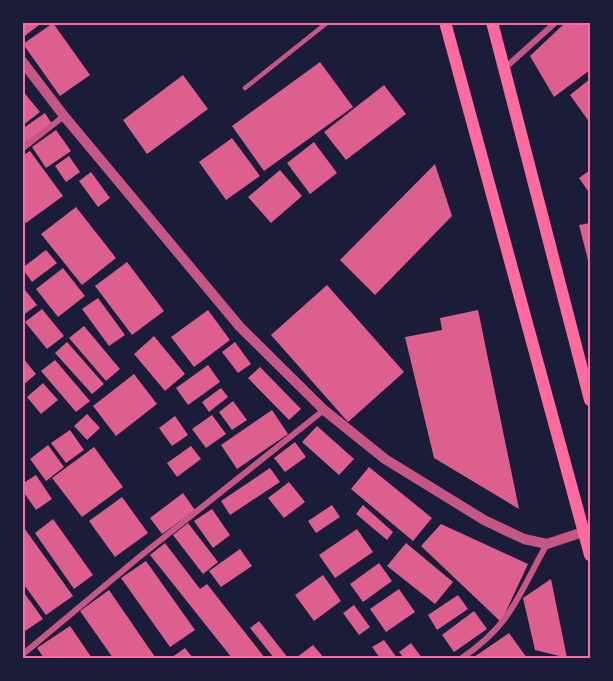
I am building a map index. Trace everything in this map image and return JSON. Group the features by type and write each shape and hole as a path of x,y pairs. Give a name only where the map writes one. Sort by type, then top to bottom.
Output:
{"main road":[{"path":"446,22 591,555"},
{"path":"492,22 591,400"}],"street":[{"path":"505,68 556,22"},
{"path":"22,61 64,116 240,327 324,410 385,459 484,520 524,539 547,544 583,532"},
{"path":"22,149 64,116"},
{"path":"22,655 138,558 324,410"},
{"path":"462,658 502,625 520,598 547,544"}],"lane":[{"path":"245,88 328,22"}],"building":[{"path":"22,22 43,22 22,38"},
{"path":"566,22 590,22 590,70 554,97 530,56"},
{"path":"53,23 90,75 60,96 23,44"},
{"path":"320,62 353,107 264,171 232,126"},
{"path":"183,75 208,109 147,154 123,120"},
{"path":"590,79 590,123 570,95"},
{"path":"384,85 406,114 346,160 324,132"},
{"path":"22,90 40,112 22,126"},
{"path":"45,113 52,124 22,145 22,129"},
{"path":"56,130 71,151 46,168 32,147"},
{"path":"232,138 260,176 226,200 199,162"},
{"path":"314,142 337,173 310,194 287,163"},
{"path":"30,151 63,196 26,223 22,219 22,156"},
{"path":"69,156 80,172 66,182 55,166"},
{"path":"435,164 452,216 375,295 340,260"},
{"path":"280,170 302,196 271,223 248,197"},
{"path":"590,170 590,194 579,178"},
{"path":"91,172 110,198 98,207 79,181"},
{"path":"76,207 116,258 82,285 41,234"},
{"path":"590,223 590,268 579,225"},
{"path":"46,250 57,263 32,282 22,268"},
{"path":"127,262 164,311 132,335 95,286"},
{"path":"63,268 85,296 58,317 36,289"},
{"path":"327,285 404,372 348,422 271,335"},
{"path":"25,290 37,305 22,316 22,292"},
{"path":"98,298 125,335 109,346 82,309"},
{"path":"42,309 64,336 47,349 25,322"},
{"path":"208,310 230,340 194,367 171,337"},
{"path":"478,310 519,509 434,458 405,337 442,330 440,318"},
{"path":"84,326 120,369 106,381 69,338"},
{"path":"154,336 185,374 165,391 134,354"},
{"path":"67,342 104,384 92,394 55,353"},
{"path":"235,342 251,364 238,373 222,352"},
{"path":"22,357 36,374 22,386"},
{"path":"55,360 90,401 76,412 41,371"},
{"path":"208,365 220,382 188,405 176,388"},
{"path":"260,367 301,409 289,420 248,378"},
{"path":"134,374 157,404 116,436 93,406"},
{"path":"43,383 58,400 41,414 27,397"},
{"path":"221,388 228,397 209,412 202,402"},
{"path":"233,401 247,420 232,430 219,412"},
{"path":"272,410 288,434 237,469 221,445"},
{"path":"87,414 100,428 87,440 74,426"},
{"path":"212,415 226,434 206,448 192,429"},
{"path":"175,416 188,435 172,446 159,428"},
{"path":"317,426 354,459 339,475 302,442"},
{"path":"70,430 84,450 66,463 51,443"},
{"path":"295,442 306,457 285,472 274,458"},
{"path":"48,445 64,467 46,481 30,459"},
{"path":"191,446 201,459 177,477 167,463"},
{"path":"94,447 123,487 82,517 52,478"},
{"path":"369,467 432,518 413,541 351,489"},
{"path":"270,468 280,482 230,515 221,501"},
{"path":"36,475 52,499 36,510 22,490 22,484"},
{"path":"289,482 305,502 284,518 268,498"},
{"path":"183,493 195,510 162,534 150,518"},
{"path":"122,497 148,533 115,557 89,521"},
{"path":"332,505 340,517 316,533 308,521"},
{"path":"363,505 393,532 387,540 356,514"},
{"path":"212,509 230,535 213,548 194,521"},
{"path":"53,519 93,575 74,589 35,533"},
{"path":"188,523 218,562 203,574 173,535"},
{"path":"441,524 528,564 501,622 421,546"},
{"path":"22,525 73,596 46,615 22,582"},
{"path":"357,529 373,552 335,578 319,555"},
{"path":"165,543 200,589 207,584 265,658 232,658 150,555"},
{"path":"406,543 453,582 435,604 387,566"},
{"path":"240,549 252,566 221,587 209,571"},
{"path":"146,561 195,630 170,647 121,578"},
{"path":"379,563 392,581 363,602 350,584"},
{"path":"323,575 341,601 314,621 295,595"},
{"path":"551,579 567,658 535,650 523,598"},
{"path":"399,589 415,612 386,632 370,609"},
{"path":"22,590 43,619 22,633"},
{"path":"109,590 155,657 113,658 80,611"},
{"path":"458,595 468,609 437,630 428,615"},
{"path":"354,605 370,627 359,635 343,613"},
{"path":"474,611 487,629 454,652 442,635"},
{"path":"259,621 288,658 274,658 250,628"},
{"path":"70,626 92,658 44,658 37,648"},
{"path":"509,633 527,658 474,657"},
{"path":"384,640 397,658 380,658 372,647"},
{"path":"411,643 422,658 404,658 399,652"},
{"path":"313,645 324,658 296,658"},
{"path":"185,648 193,658 171,658"}]}
